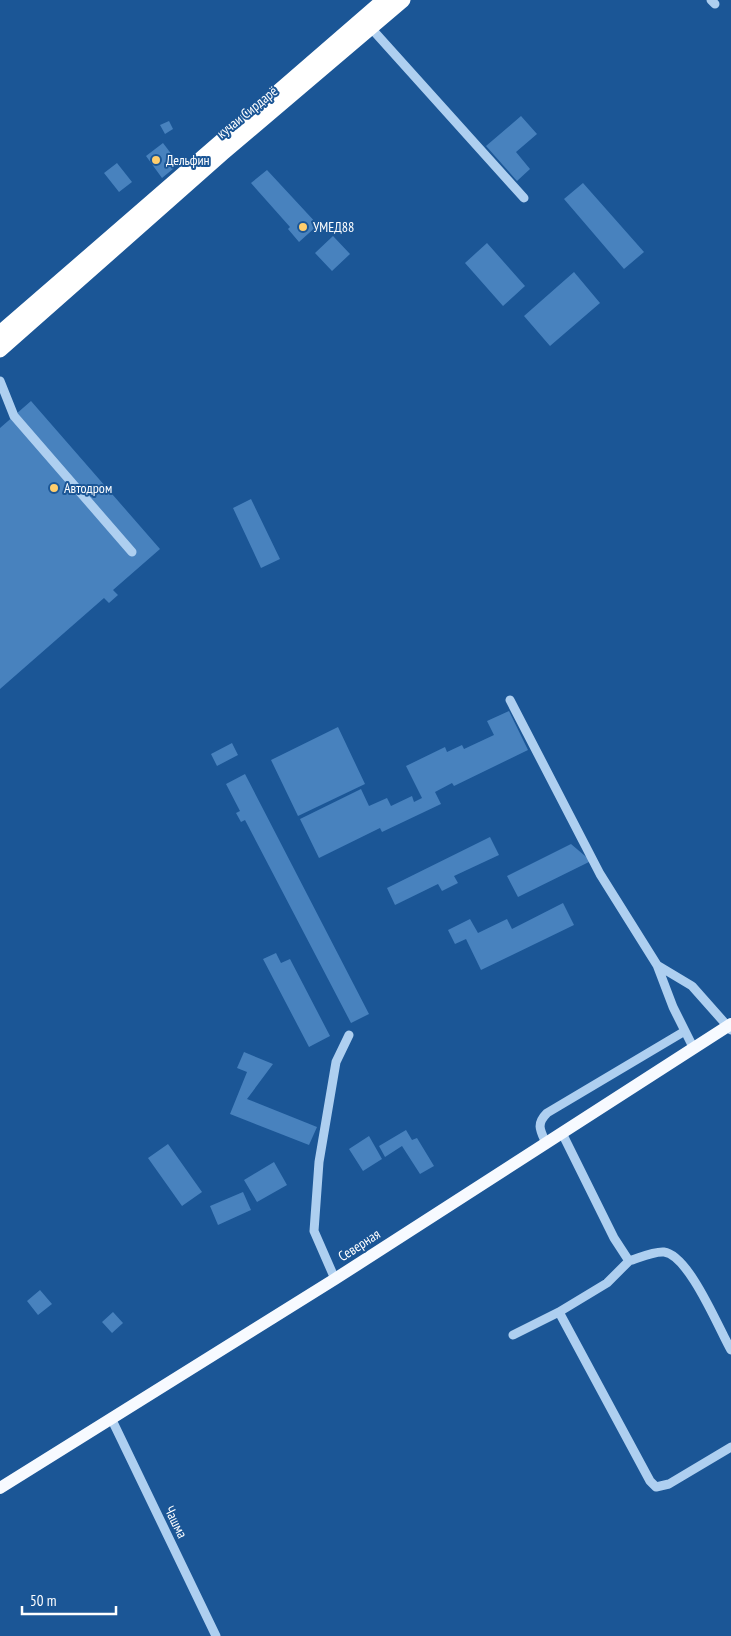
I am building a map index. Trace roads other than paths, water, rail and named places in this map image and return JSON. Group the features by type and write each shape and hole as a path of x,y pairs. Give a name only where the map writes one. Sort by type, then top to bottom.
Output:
{"highway":[{"path":"0,333 366,24 384,0"},
{"name":"кучаи Сирдарё","path":"0,350 366,24 403,0"}],"main road":[{"name":"Северная","path":"0,1488 112,1420 562,1133 693,1047 730,1026"}],"street":[{"path":"366,24 524,198"},
{"path":"0,381 14,416 132,552"},
{"path":"510,700 600,874 657,965 693,1047"},
{"path":"657,965 692,986 730,1026"},
{"path":"546,1143 538,1126 540,1120 547,1113 685,1031"},
{"path":"335,1278 314,1231 319,1162 336,1062 349,1035"},
{"path":"562,1133 614,1238 629,1261"},
{"path":"513,1335 559,1312 607,1283 629,1261 664,1252 676,1258 689,1272 731,1350"},
{"path":"559,1312 650,1481 656,1487 669,1484 731,1447"},
{"name":"Чашма","path":"112,1420 216,1636"}],"place":[{"name":"Дельфин","path":"156,160"},
{"name":"УМЕД88","path":"303,227"},
{"name":"Автодром","path":"54,488"}]}
